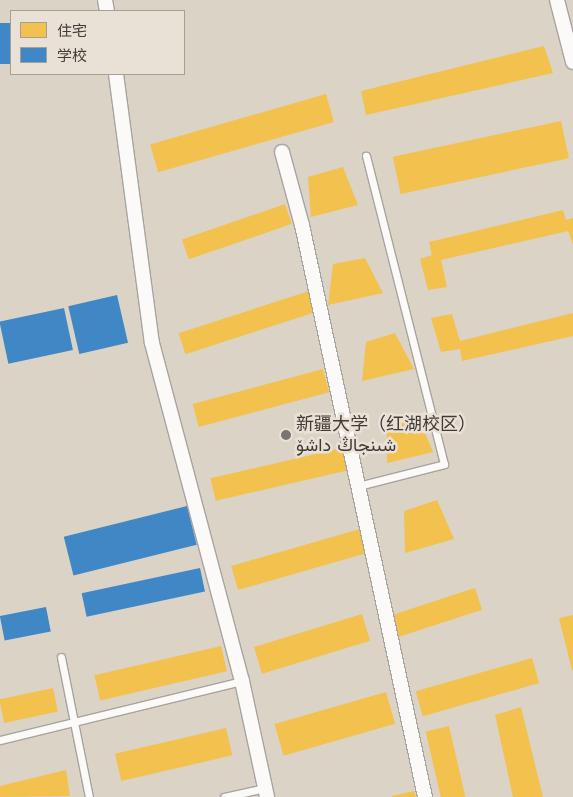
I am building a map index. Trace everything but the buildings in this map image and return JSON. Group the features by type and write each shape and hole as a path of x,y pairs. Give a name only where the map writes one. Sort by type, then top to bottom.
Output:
{"street":[{"path":"558,0 573,62"},
{"path":"116,75 152,343 242,681 266,793"},
{"path":"282,152 302,225 425,797"}],"lane":[{"path":"358,486 444,464 366,156"},
{"path":"61,657 89,797"},
{"path":"0,740 242,681"},
{"path":"224,797 266,793"}],"shaded area":[{"name":"新疆大学（红湖校区） شىنجاڭ داشۆ","path":"0,0 573,0 573,797 0,797"}],"place":[{"name":"新疆大学（红湖校区） شىنجاڭ داشۆ","path":"286,435"}]}
